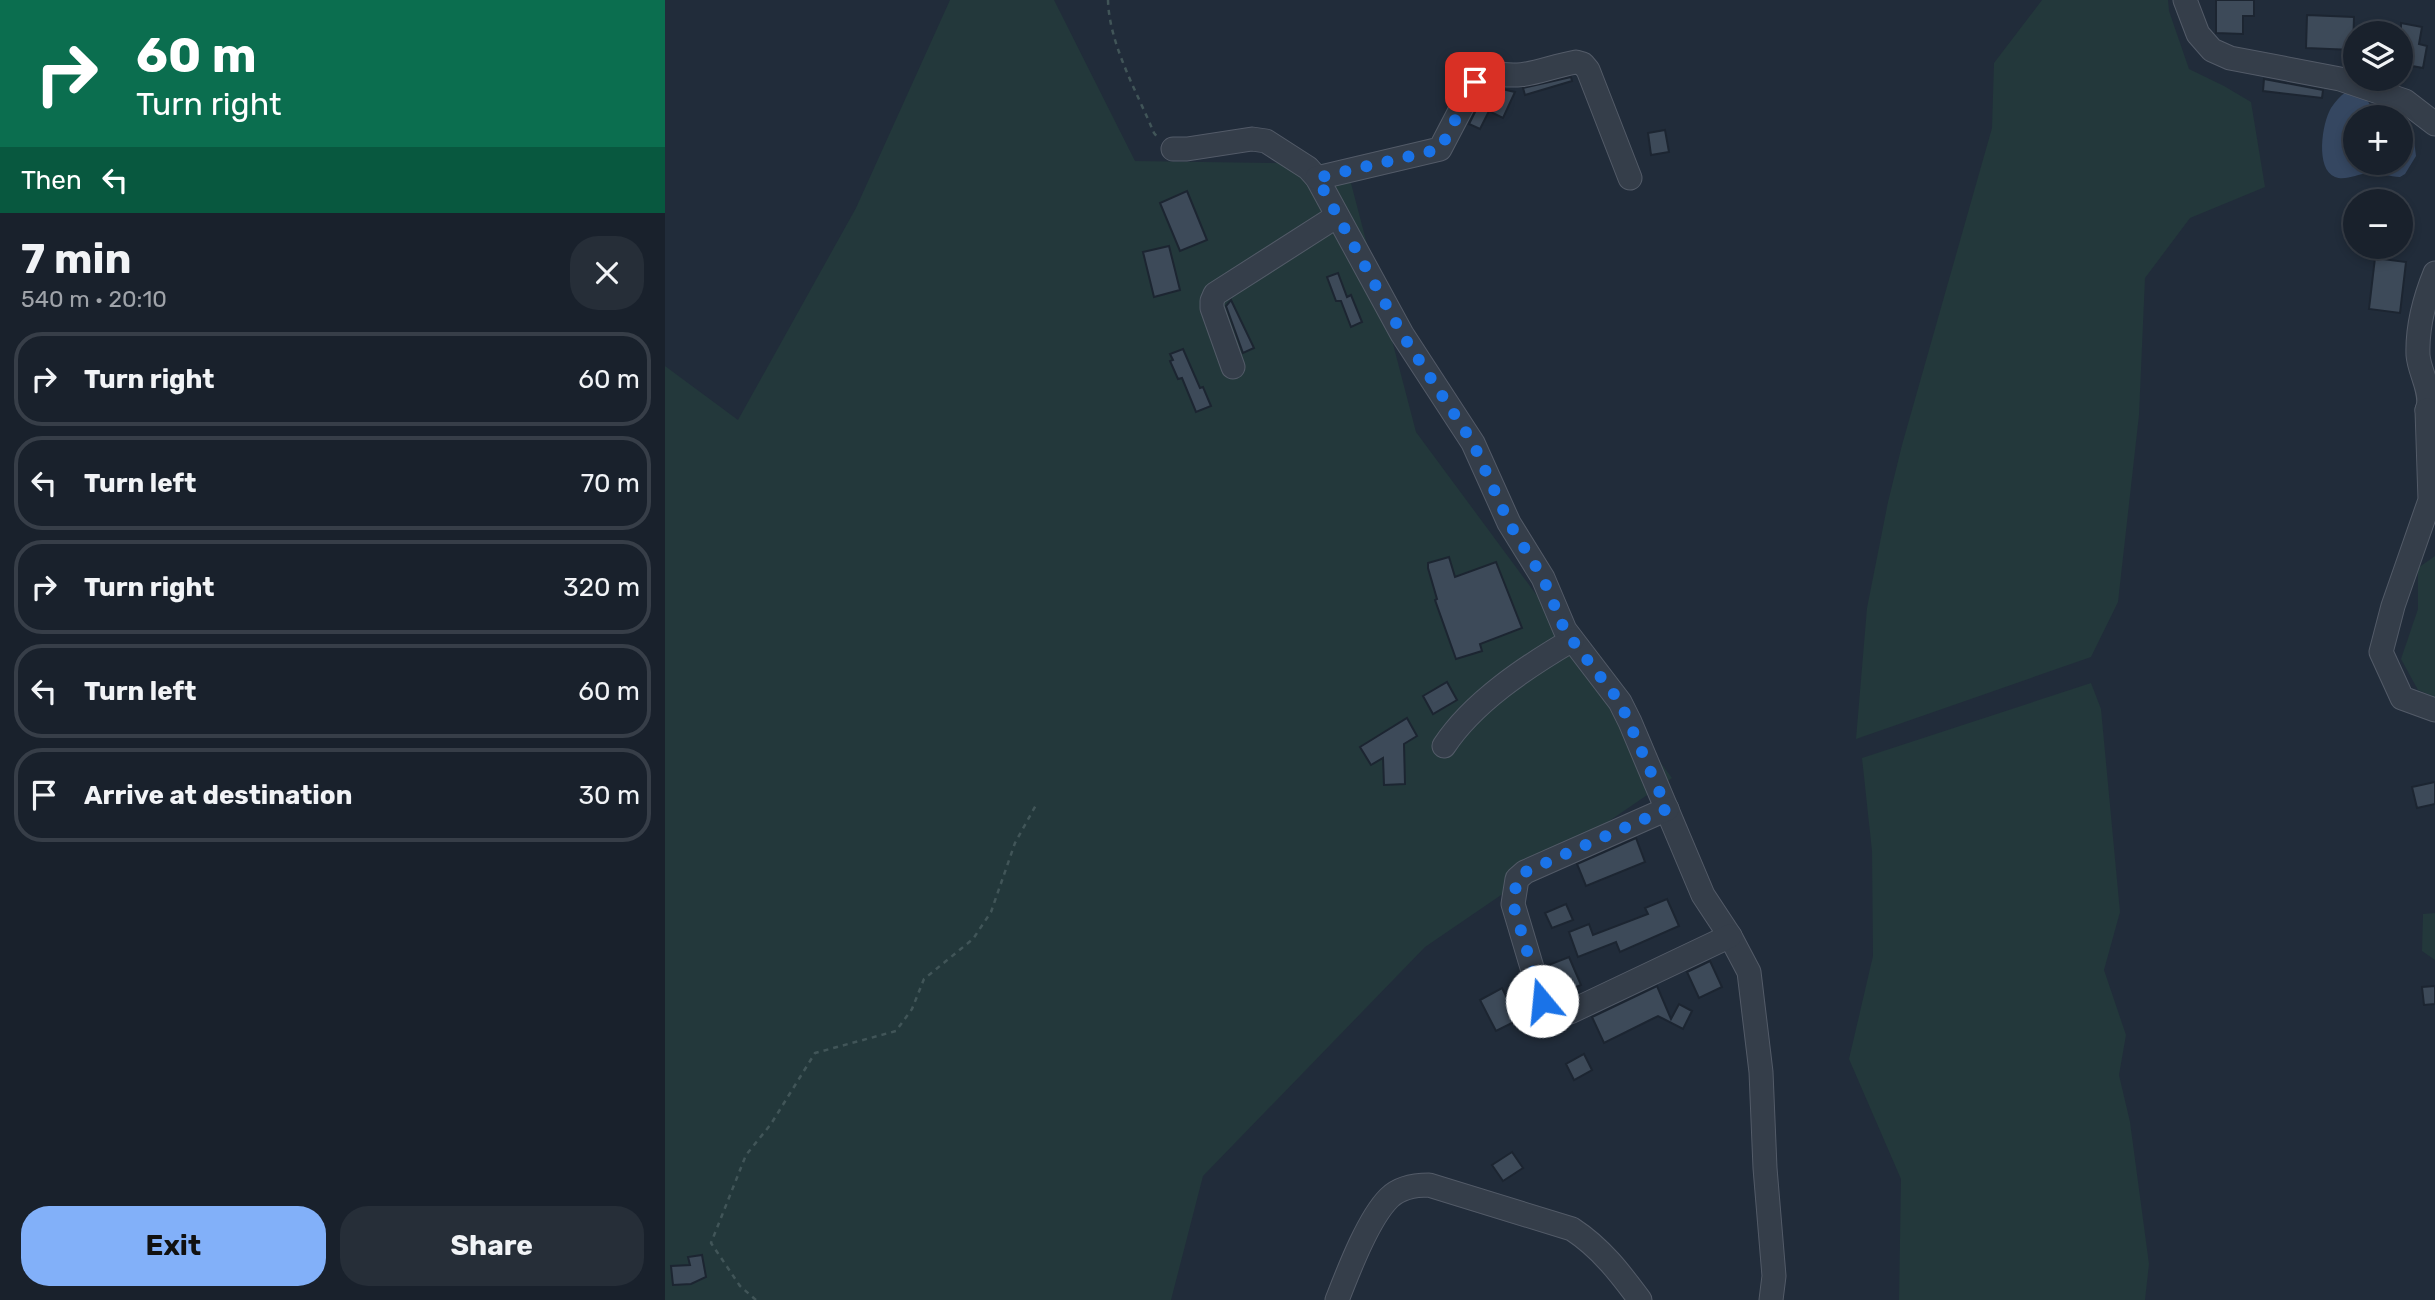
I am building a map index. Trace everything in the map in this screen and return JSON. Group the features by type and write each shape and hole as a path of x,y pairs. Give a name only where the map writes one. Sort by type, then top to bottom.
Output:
{"street":[{"path":"2185,0 2198,34 2212,50 2230,58 2340,79 2405,101 2435,124"},
{"path":"1317,178 1440,149 1475,82 1489,72 1503,75 1532,74 1576,62 1583,64 1588,70 1630,178"},
{"path":"1173,149 1252,139 1266,141 1308,168 1317,178 1402,334 1473,443 1509,523 1543,578 1560,622 1620,702 1703,895 1730,936 1749,972 1761,1072 1765,1168 1774,1276 1771,1300"},
{"path":"1234,367 1212,308 1215,294 1337,216"},
{"path":"2435,273 2423,301 2418,357 2431,412 2430,500 2393,606 2381,652 2402,698 2435,710"},
{"path":"1444,746 1456,728 1521,671 1571,640"},
{"path":"1667,809 1525,872 1517,879 1513,904 1542,1001 1553,1010 1570,1012 1730,936"},
{"path":"1337,1300 1375,1216 1390,1196 1412,1185 1429,1185 1572,1229 1590,1240 1607,1257 1640,1300"}],"path":[{"path":"1108,0 1108,15 1114,36 1154,133 1162,143 1173,149"},
{"path":"756,1300 740,1286 711,1243 745,1155 771,1124 815,1053 896,1031 912,1009 924,979 973,939 991,912 1015,843 1036,805"}],"green space":[{"path":"950,0 1054,0 1135,161 1346,164 1416,432 1672,778 1425,947 1203,1176 1171,1300 665,1300 665,366 738,420 856,208"},
{"path":"2042,0 2168,0 2169,11 2189,69 2251,102 2265,187 2190,218 2145,278 2139,415 2118,602 2091,657 1856,739 1867,608 1888,502 1992,128 1994,63"},
{"path":"2435,556 2435,697 2418,690 2401,659 2418,609 2418,568"},
{"path":"2091,683 2101,709 2120,912 2104,970 2126,1035 2119,1075 2130,1122 2149,1264 2145,1300 1899,1300 1901,1179 1849,1059 1873,956 1872,851 1862,758"},
{"path":"2435,913 2435,960 2422,951 2423,914"}],"water":[{"path":"2346,92 2364,96 2370,105 2343,105 2343,175 2357,175 2343,178 2335,177 2329,172 2325,165 2322,145 2328,115"},
{"path":"2413,132 2416,156 2413,161"}],"building":[{"path":"2216,0 2254,0 2254,16 2243,16 2243,34 2216,33"},
{"path":"2307,15 2354,17 2354,21 2343,21 2343,50 2306,48"},
{"path":"2413,25 2422,27 2419,44 2427,46 2423,68 2413,66"},
{"path":"1571,77 1572,81 1525,95 1523,88"},
{"path":"2264,79 2323,90 2322,98 2263,91"},
{"path":"1493,87 1515,92 1503,118 1489,111 1480,129 1469,124 1480,102 1486,103"},
{"path":"1665,130 1669,152 1651,155 1648,133"},
{"path":"1187,191 1207,240 1180,251 1160,203"},
{"path":"1169,246 1180,290 1154,297 1143,252"},
{"path":"2375,259 2406,262 2400,313 2369,309"},
{"path":"1338,273 1347,297 1351,295 1362,322 1351,327 1341,301 1336,301 1327,277"},
{"path":"1231,300 1254,348 1243,353 1226,306"},
{"path":"1183,349 1211,406 1196,412 1182,378 1178,379 1170,361 1173,360 1170,354"},
{"path":"1449,557 1455,577 1496,562 1522,628 1480,644 1482,651 1456,659 1435,600 1437,599 1428,568 1428,563"},
{"path":"1447,682 1457,700 1433,714 1423,696"},
{"path":"1407,718 1417,736 1404,744 1405,784 1384,785 1383,758 1371,765 1360,747"},
{"path":"2435,782 2435,804 2417,808 2412,787"},
{"path":"1636,838 1645,862 1586,886 1577,864"},
{"path":"1667,899 1679,926 1620,952 1616,942 1578,957 1569,932 1589,924 1593,935 1648,914 1645,908"},
{"path":"1566,904 1573,920 1552,928 1545,913"},
{"path":"1569,957 1581,985 1557,995 1546,966"},
{"path":"1710,961 1722,987 1699,998 1687,972"},
{"path":"1657,986 1671,1019 1679,1004 1692,1011 1683,1029 1658,1016 1604,1043 1592,1017"},
{"path":"2435,986 2435,1004 2424,1005 2422,987"},
{"path":"1502,988 1518,1020 1496,1031 1480,1000"},
{"path":"1584,1054 1592,1070 1574,1080 1566,1064"},
{"path":"1512,1152 1523,1168 1503,1181 1492,1165"},
{"path":"702,1255 706,1277 691,1284 673,1285 671,1266 690,1265 688,1257"}],"route":[{"path":"1475,82 1440,149 1317,178 1402,334 1473,443 1509,523 1543,578 1565,631 1620,702 1667,809 1525,872 1517,879 1513,904 1542,1001"}]}
